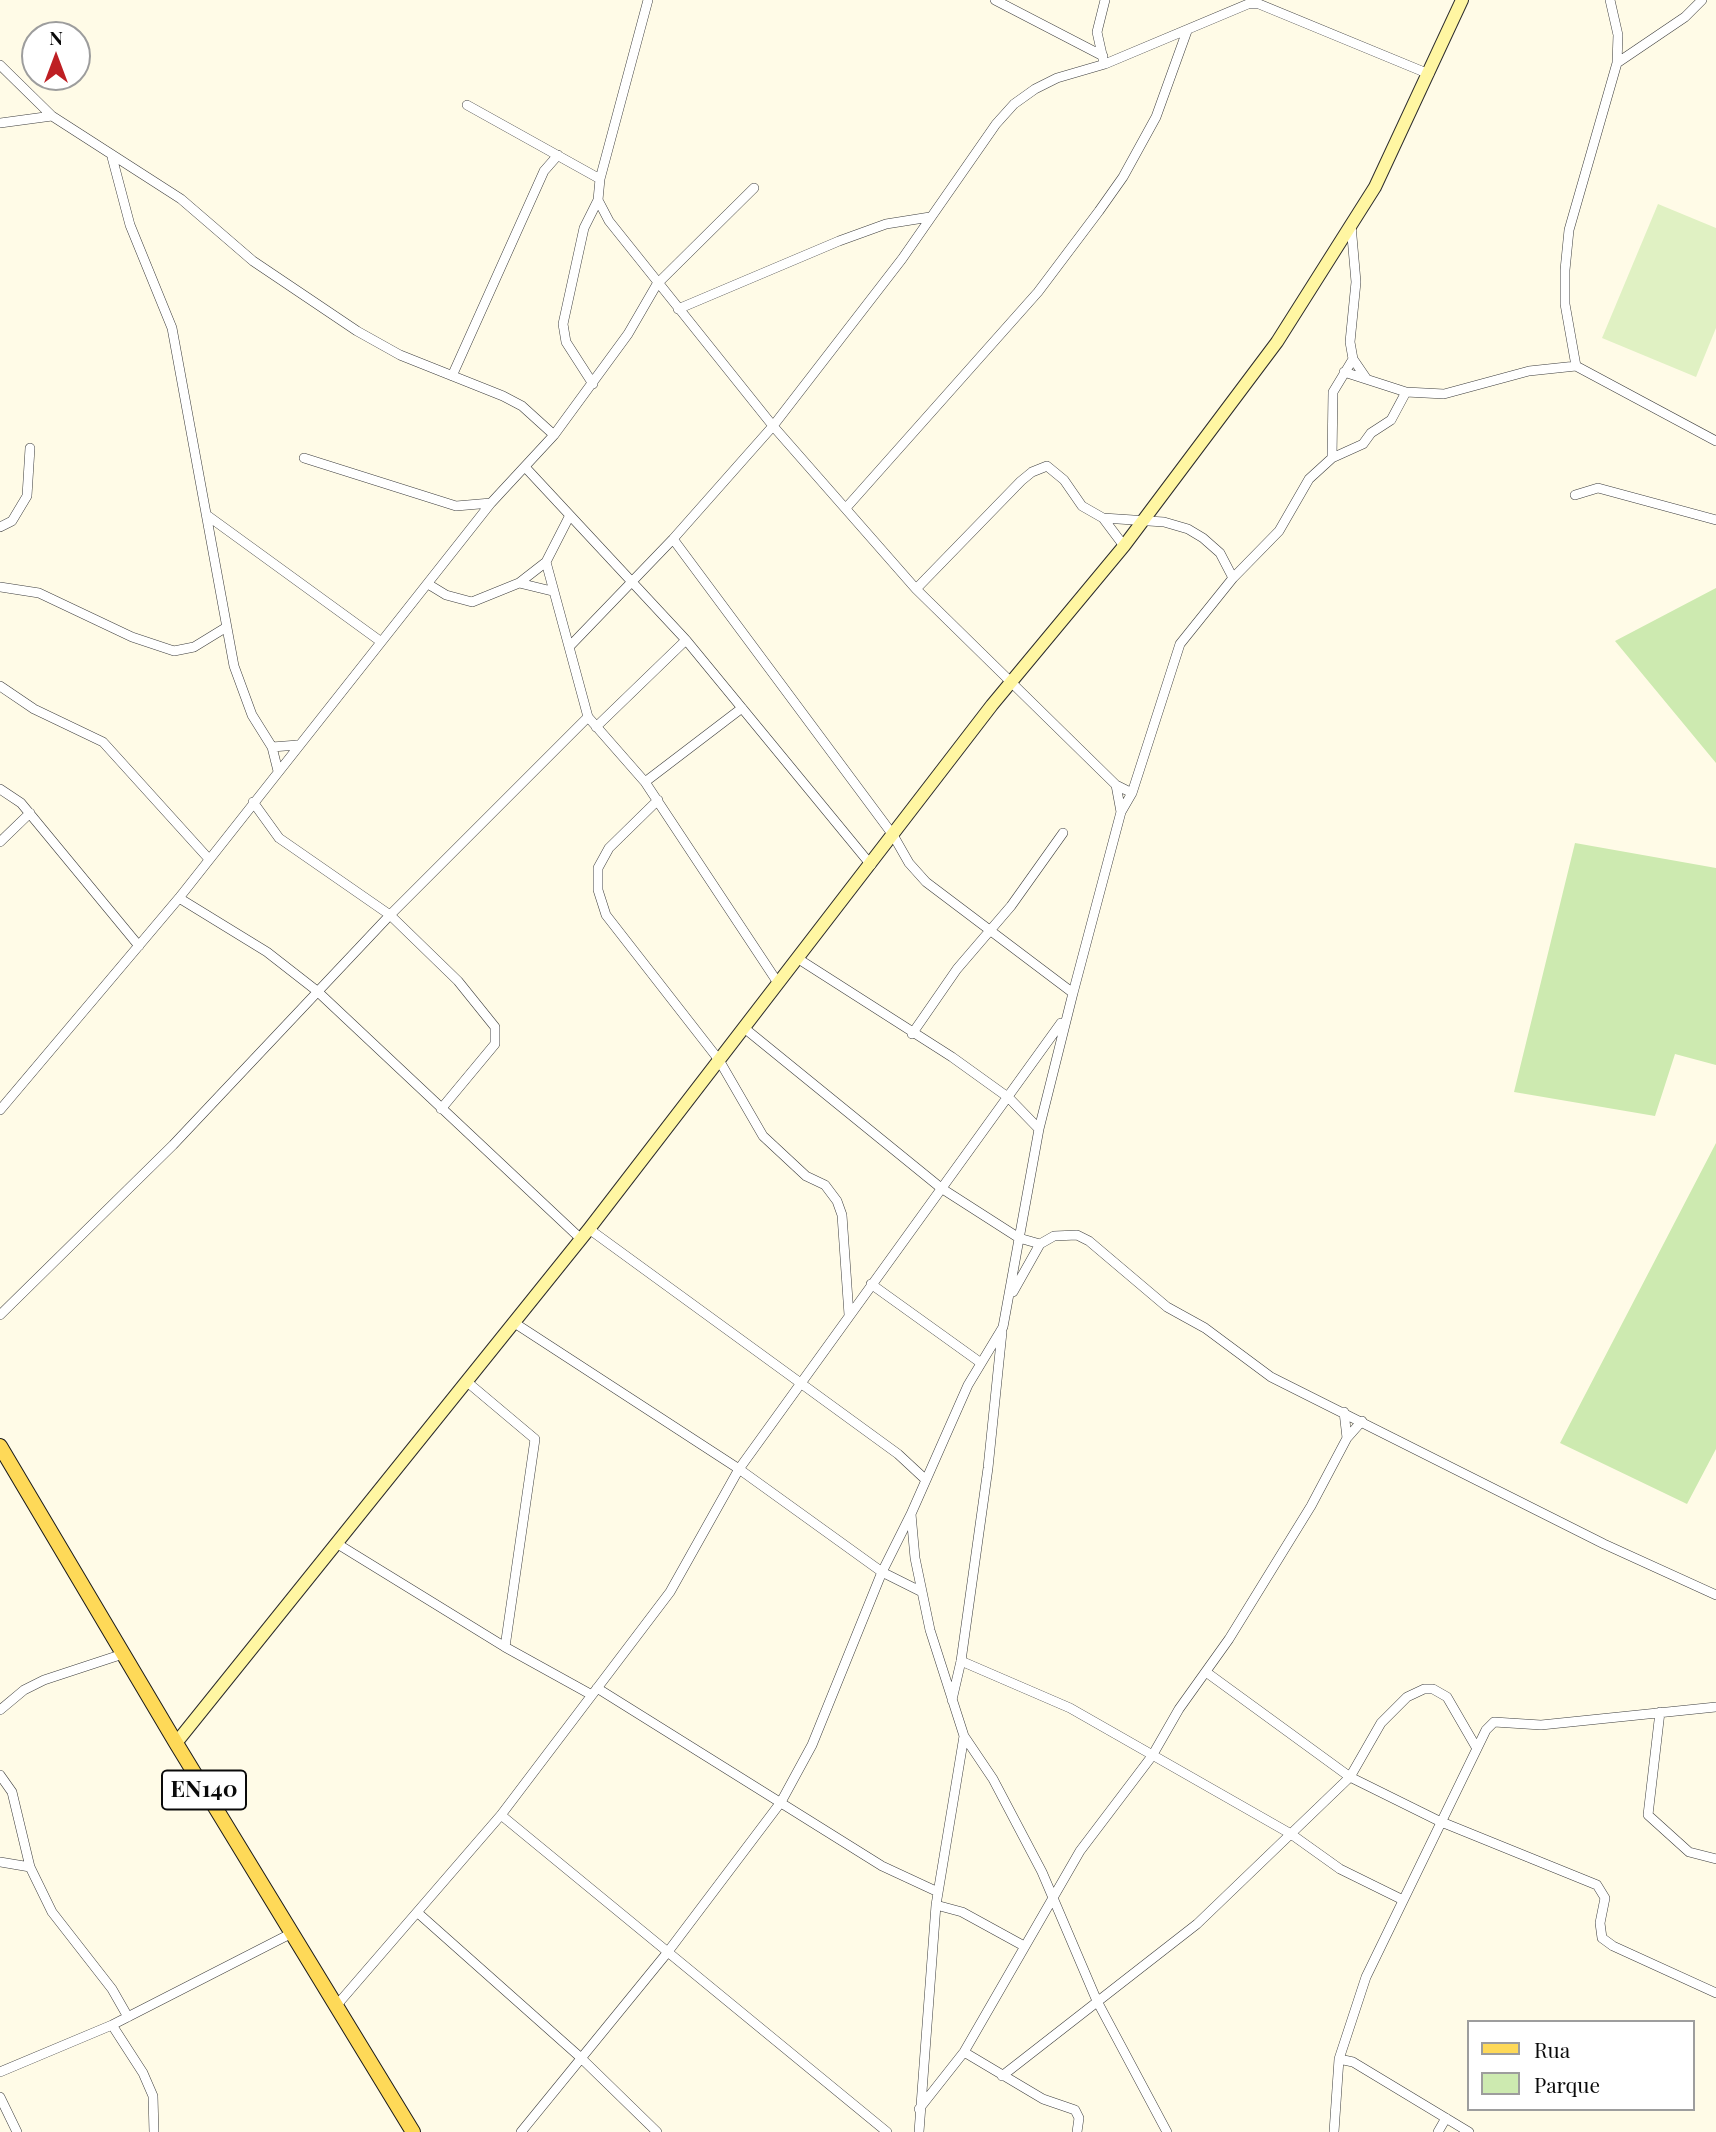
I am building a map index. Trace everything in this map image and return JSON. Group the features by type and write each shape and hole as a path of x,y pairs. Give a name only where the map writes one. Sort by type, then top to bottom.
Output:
{"main road":[{"name":"EN140","path":"0,1446 413,2132"}],"street":[{"path":"593,384 566,342 563,324 584,229 598,200 600,179 648,0"},
{"path":"995,0 1104,60"},
{"path":"1104,60 1097,32 1105,0"},
{"path":"176,1742 585,1234 1011,683 1124,546 1277,342 1375,187 1462,0"},
{"path":"1576,366 1565,304 1569,230 1617,63 1618,35 1610,0"},
{"path":"1617,63 1685,17 1702,0"},
{"path":"570,646 673,539 773,426 930,218 996,124 1014,104 1057,78 1187,30 1232,9 1259,4 1429,74"},
{"path":"846,509 1038,292 1099,211 1123,177 1156,117 1187,30"},
{"path":"0,65 52,117 181,199 253,261 357,331 400,355 522,406 554,435"},
{"path":"467,105 600,179"},
{"path":"0,122 52,117"},
{"path":"452,376 544,171 558,155"},
{"path":"112,157 130,225 172,328 208,516 225,628 247,702 272,747 278,771"},
{"path":"0,1110 179,898 491,503 554,435 628,334 657,284 754,188"},
{"path":"598,200 609,221 657,284 773,426 916,589 1116,785 1132,793"},
{"path":"678,309 886,224 930,218"},
{"path":"1351,225 1356,282 1350,324 1353,359 1366,378"},
{"path":"1332,458 1333,391 1353,359"},
{"path":"1345,372 1406,391 1444,394 1529,371 1576,366 1716,441"},
{"path":"952,1701 961,1661 988,1468 1003,1326 1019,1238 1066,1016 1121,812 1132,793 1180,644 1233,579 1279,531 1309,479 1332,458 1363,444 1371,433 1387,424 1396,415 1406,391"},
{"path":"0,527 12,521 27,496 30,448"},
{"path":"304,458 456,506 491,503"},
{"path":"916,589 1021,481 1047,466 1058,474 1082,506 1103,518 1164,523 1188,529 1203,538 1220,553 1233,579"},
{"path":"525,467 685,640 871,865"},
{"path":"1575,495 1598,488 1704,519 1716,520"},
{"path":"208,516 380,641"},
{"path":"428,584 446,595 472,602 519,583 546,562 569,517"},
{"path":"1103,518 1124,546"},
{"path":"673,539 893,835 909,863 926,881 1073,993"},
{"path":"546,562 588,717 658,800 725,908 778,983"},
{"path":"519,583 552,591"},
{"path":"0,587 39,593 131,637 174,651 194,647 225,628"},
{"path":"596,727 685,640"},
{"path":"0,686 34,709 103,742 208,858"},
{"path":"645,782 742,708"},
{"path":"0,1315 173,1145 390,915 588,717"},
{"path":"272,747 298,746"},
{"path":"1116,785 1121,812"},
{"path":"0,789 30,813 139,946"},
{"path":"658,800 609,848 598,868 598,890 606,915 719,1060 763,1136 806,1177 825,1185 837,1201 842,1215 849,1315"},
{"path":"253,802 279,838 390,915 458,981 497,1032 495,1044 440,1109"},
{"path":"0,842 30,813"},
{"path":"912,1034 957,969 1011,906 1063,833"},
{"path":"179,898 267,952 317,991 440,1109 585,1234 898,1454 926,1480"},
{"path":"797,958 1009,1098 1040,1129"},
{"path":"336,2006 501,1815 670,1591 739,1469 1066,1016"},
{"path":"743,1027 941,1188 1019,1238 1040,1244"},
{"path":"1010,1297 1040,1244 1065,1233 1089,1241 1167,1307 1205,1328 1271,1377 1604,1544 1716,1595"},
{"path":"871,1284 981,1363"},
{"path":"513,1322 739,1469 883,1572 922,1592"},
{"path":"521,2132 667,1953 781,1802 835,1695 883,1572 981,1363 1003,1326"},
{"path":"466,1381 535,1438 505,1647"},
{"path":"1343,1412 1347,1438"},
{"path":"919,2109 964,2052 1080,1851 1152,1756 1311,1506 1347,1438 1362,1421"},
{"path":"911,1514 922,1592 964,1736 993,1779 1052,1897 1097,2001 1167,2132"},
{"path":"336,1543 505,1647 594,1691 781,1802 882,1866 939,1892"},
{"path":"0,1710 24,1690 44,1680 123,1654"},
{"path":"961,1661 1070,1708 1291,1834 1340,1869 1403,1900"},
{"path":"1206,1672 1350,1777 1439,1821 1597,1885 1605,1898 1600,1923 1602,1938 1613,1947 1716,1993"},
{"path":"1002,2076 1017,2067 1197,1924 1350,1777 1381,1723 1407,1697 1424,1689 1433,1689 1447,1697 1457,1709 1476,1748"},
{"path":"1334,2132 1339,2059 1366,1977 1439,1821 1486,1730 1494,1722 1541,1725 1716,1707"},
{"path":"1660,1712 1648,1815 1689,1852 1716,1859"},
{"path":"919,2132 936,1905 964,1736"},
{"path":"0,1775 12,1792 30,1867 52,1912 112,1989 128,2017"},
{"path":"501,1815 887,2132"},
{"path":"0,1862 30,1867"},
{"path":"936,1905 962,1912 1024,1946"},
{"path":"418,1913 580,2057 657,2132"},
{"path":"0,2072 112,2025 292,1933"},
{"path":"112,2025 143,2073 153,2096 153,2132"},
{"path":"1346,2038 1353,2062"},
{"path":"964,2052 1043,2099 1075,2110 1079,2118 1077,2132"},
{"path":"1339,2059 1353,2062 1469,2132"},
{"path":"1017,2067 1017,2085"},
{"path":"0,2097 17,2132"},
{"path":"1438,2132 1446,2118"}],"green space":[{"path":"1658,204 1716,228 1716,328 1696,377 1602,338"},
{"path":"1716,588 1716,763 1615,641"},
{"path":"1575,843 1716,868 1716,1065 1675,1054 1655,1116 1514,1092"},
{"path":"1716,1143 1716,1449 1687,1504 1560,1443"}]}
